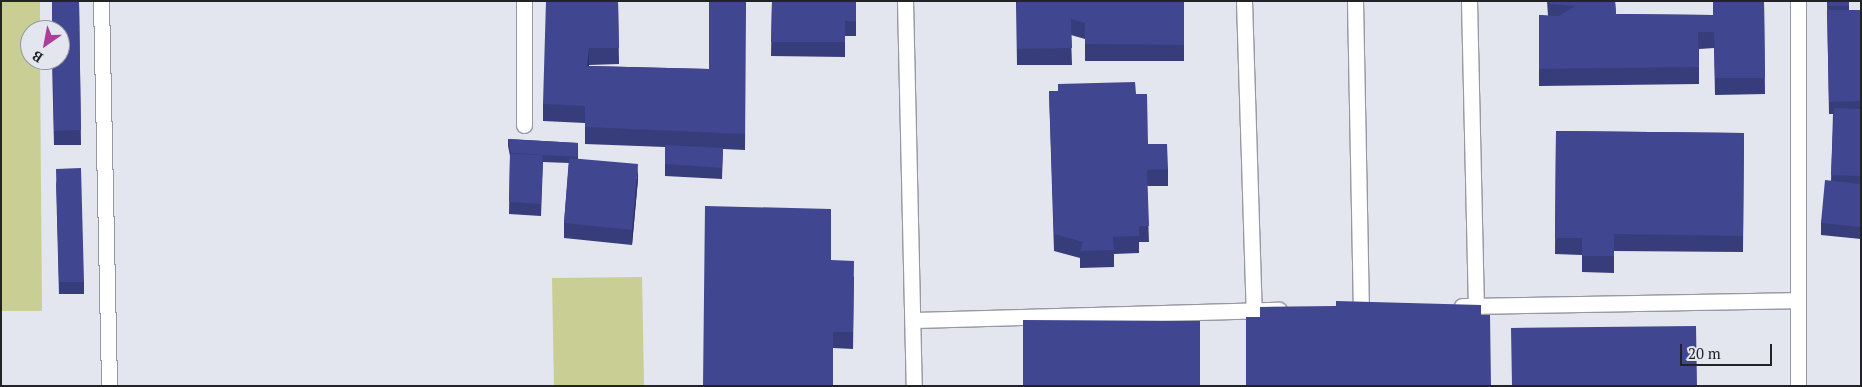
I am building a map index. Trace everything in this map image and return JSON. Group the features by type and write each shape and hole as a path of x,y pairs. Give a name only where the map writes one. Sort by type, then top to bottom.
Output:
{"lane":[{"path":"101,1 109,386"},
{"path":"524,1 524,125"},
{"path":"905,1 914,320 914,386"},
{"path":"1244,1 1254,311"},
{"path":"1355,1 1361,308"},
{"path":"1469,1 1476,306"},
{"path":"1798,1 1798,386"},
{"path":"1447,306 1798,300"},
{"path":"1341,309 1380,308"},
{"path":"914,320 1292,310"}],"green space":[{"path":"1,1 40,1 40,20 20,20 20,70 40,70 42,311 1,311"},
{"path":"642,277 644,386 554,386 552,278"}],"building":[{"path":"52,1 79,1 81,130 54,131 53,70 70,70 70,20 52,20"},
{"path":"546,1 618,1 619,48 589,48 587,66 709,69 709,1 745,1 745,134 585,127 585,106 543,104"},
{"path":"772,1 856,1 856,21 845,21 845,42 771,42"},
{"path":"1017,1 1184,1 1184,45 1085,44 1085,23 1071,19 1072,48 1017,49"},
{"path":"1548,1 1615,1 1616,14 1713,15 1713,1 1764,1 1765,78 1715,78 1714,32 1698,32 1699,67 1539,69 1539,15 1559,16 1575,6 1549,4"},
{"path":"1828,1 1849,1 1849,6 1828,6"},
{"path":"1827,10 1861,10 1861,101 1829,102"},
{"path":"1135,82 1136,94 1147,94 1148,144 1167,144 1168,169 1147,170 1149,226 1139,226 1139,236 1113,237 1114,250 1080,251 1083,242 1054,234 1049,91 1058,91 1058,84"},
{"path":"1834,108 1861,109 1861,176 1831,175"},
{"path":"1556,131 1744,133 1743,236 1614,234 1614,256 1582,256 1582,238 1555,238"},
{"path":"508,139 578,143 577,157 511,153"},
{"path":"665,145 723,148 722,168 665,164"},
{"path":"510,154 543,155 541,204 509,202"},
{"path":"569,158 638,164 632,230 564,223"},
{"path":"81,168 84,282 59,282 56,169"},
{"path":"1825,180 1861,184 1861,227 1821,223"},
{"path":"705,206 831,209 831,260 854,261 853,332 833,332 833,386 703,386"},
{"path":"1336,301 1481,305 1481,315 1490,315 1491,386 1246,386 1246,317 1260,317 1260,307 1336,306"},
{"path":"1023,320 1200,321 1200,386 1023,386"},
{"path":"1696,326 1697,386 1512,386 1511,328"}]}
